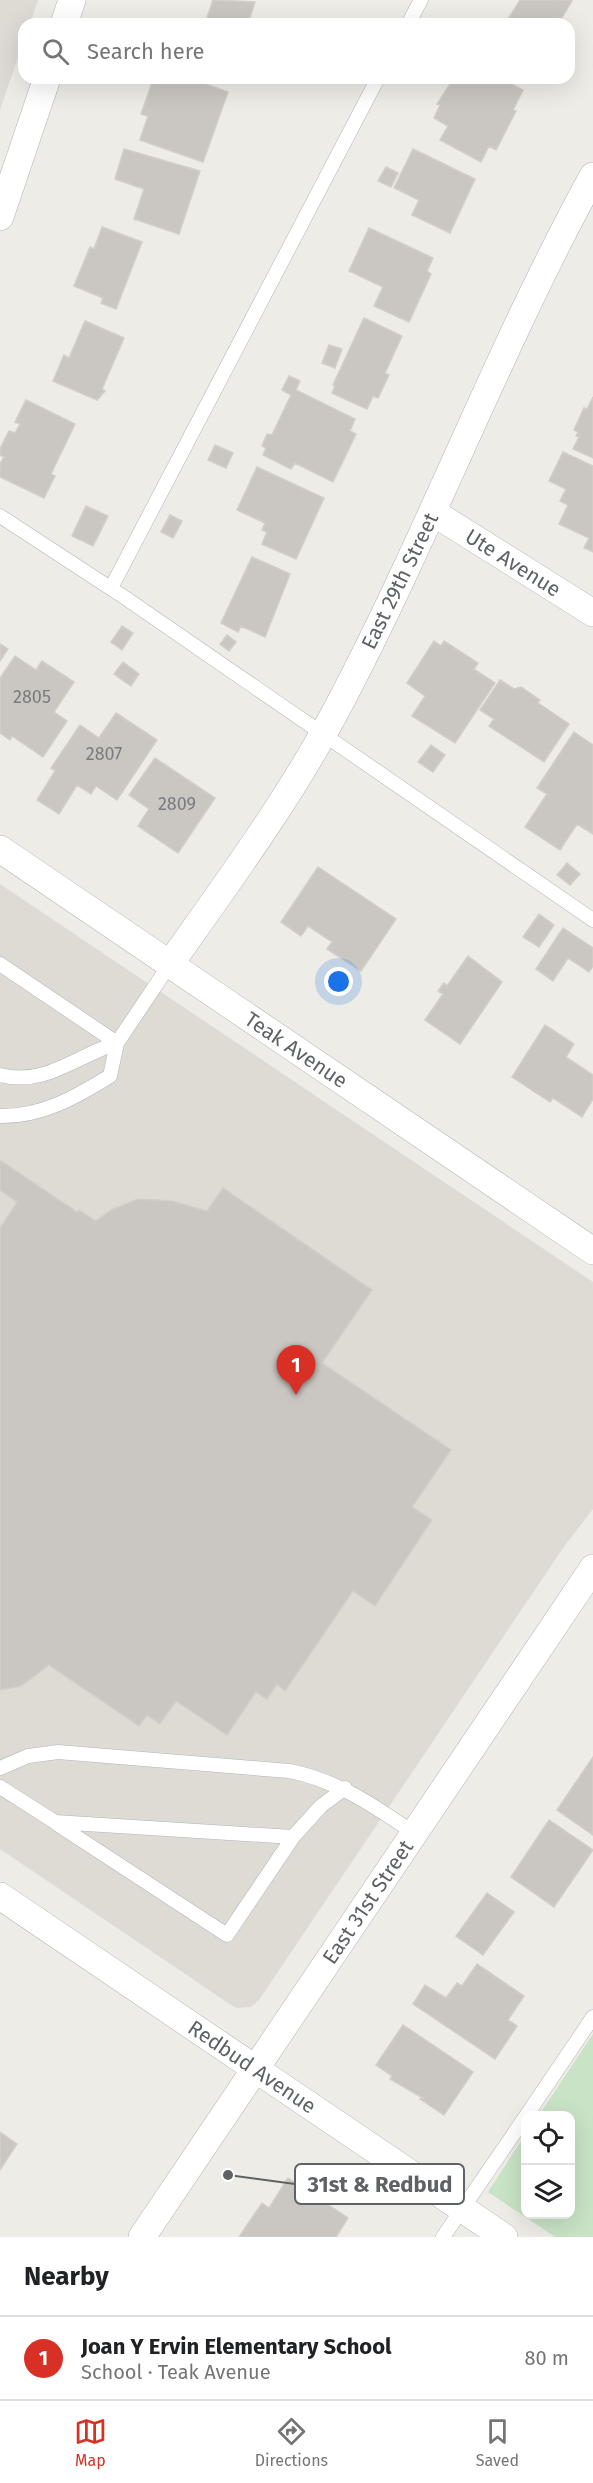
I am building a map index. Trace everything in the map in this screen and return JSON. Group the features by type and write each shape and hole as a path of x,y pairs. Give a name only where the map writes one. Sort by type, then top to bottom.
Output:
{"street":[{"path":"66,18 72,0"},
{"path":"0,217 45,84"},
{"name":"East 29th Street","path":"170,964 274,816 323,735 434,513 506,347 593,176"},
{"name":"Ute Avenue","path":"434,513 593,613"},
{"name":"Teak Avenue","path":"0,849 593,1251"},
{"name":"East 31st Street","path":"142,2237 593,1568"},
{"name":"Redbud Avenue","path":"0,1896 504,2237"}],"lane":[{"path":"411,18 420,0"},
{"path":"111,588 375,84"},
{"path":"0,516 111,588 593,920"},
{"path":"0,964 117,1042"},
{"path":"0,1116 37,1111 72,1100 110,1076 117,1042 170,964"},
{"path":"0,1075 34,1077 61,1069 92,1050 117,1042"},
{"path":"0,1768 28,1756 58,1752 289,1771 317,1776 345,1788 414,1833"},
{"path":"0,1788 227,1935 293,1837 321,1806 345,1788"},
{"path":"55,1822 293,1837"},
{"path":"529,2111 593,2017"},
{"path":"443,2237 521,2123"}],"shaded area":[{"path":"0,0 38,0 32,18 18,18 18,58 0,110"},
{"path":"0,884 593,1282 593,1509 563,1548 259,2000 251,2007 237,2008 231,2005 0,1849"}],"green space":[{"path":"593,2034 593,2237 555,2237 528,2219 575,2219 575,2111 542,2111"},
{"path":"521,2141 521,2214 488,2192"}],"building":[{"path":"213,0 255,2 250,18 207,18"},
{"path":"520,0 572,1 562,18 509,18"},
{"path":"152,84 205,84 228,92 203,162 140,140 148,116 141,114"},
{"path":"450,84 512,84 523,90 513,110 516,111 496,150 489,146 481,162 440,140 448,126 434,118 440,105 437,104"},
{"path":"124,149 200,171 179,234 134,219 144,189 115,179"},
{"path":"413,149 475,179 450,233 412,215 419,200 394,188"},
{"path":"386,167 398,173 391,187 378,181"},
{"path":"102,227 142,242 116,309 101,303 103,298 74,286 90,247 94,249"},
{"path":"369,228 433,258 427,271 431,274 409,322 374,306 383,287 349,271"},
{"path":"364,318 402,336 385,373 389,375 378,398 373,396 367,409 332,393 335,386 333,385"},
{"path":"85,321 124,338 102,389 105,391 97,400 53,381 64,355 69,358"},
{"path":"329,345 342,349 335,368 322,363"},
{"path":"289,376 300,381 296,390 355,419 350,431 356,434 333,482 295,463 291,469 263,455 266,448 262,446 267,434 272,435 291,395 282,390"},
{"path":"593,397 593,458 573,449 579,437 576,436 578,432 574,430 584,408 587,409"},
{"path":"26,400 75,424 51,474 55,476 44,498 0,477 0,464 4,457 0,455 0,449 9,431 15,433 20,424 15,422"},
{"path":"215,445 233,453 226,468 208,460"},
{"path":"563,452 593,466 593,552 584,548 589,538 559,524 568,505 560,501 566,489 549,481"},
{"path":"257,467 324,498 296,559 262,544 267,532 262,530 265,523 237,510"},
{"path":"86,506 108,516 93,546 72,536"},
{"path":"170,515 182,521 173,538 161,532"},
{"path":"252,557 290,574 265,637 241,626 238,632 221,623"},
{"path":"122,626 133,633 122,650 111,642"},
{"path":"227,635 236,642 229,651 220,644"},
{"path":"434,641 441,646 444,641 478,663 474,669 495,683 455,743 412,716 425,696 407,683"},
{"path":"0,644 8,649 0,661"},
{"path":"15,656 36,670 42,661 74,682 54,712 67,721 43,757 12,736 10,740 0,733 0,678"},
{"path":"123,662 139,674 131,686 114,674"},
{"path":"500,680 514,689 521,687 540,700 538,703 569,724 544,762 489,726 494,719 480,710"},
{"path":"116,713 157,740 117,800 96,786 91,794 77,785 59,814 37,800 55,771 51,768 80,725 99,738"},
{"path":"574,732 593,745 593,834 577,824 560,850 525,827 547,794 537,788"},
{"path":"431,745 445,755 433,772 418,762"},
{"path":"155,758 215,798 178,853 138,826 149,809 129,795"},
{"path":"567,863 580,874 570,885 557,875"},
{"path":"318,867 396,919 361,971 327,949 332,942 308,926 301,936 281,922"},
{"path":"539,914 554,925 539,947 523,937"},
{"path":"563,928 593,948 593,966 589,972 568,958 553,981 536,969"},
{"path":"468,956 502,982 460,1044 425,1020 443,994 438,991 444,983 447,986"},
{"path":"545,1025 574,1044 566,1057 593,1075 593,1099 582,1117 553,1098 550,1102 512,1077"},
{"path":"0,1160 77,1212 79,1210 96,1221 111,1210 138,1199 172,1201 207,1211 223,1188 372,1290 322,1363 451,1450 412,1507 432,1520 375,1606 353,1591 285,1691 277,1684 267,1699 256,1692 227,1735 176,1701 160,1724 147,1715 139,1726 49,1665 21,1686 0,1690 0,1228 17,1202 0,1190"},
{"path":"593,1757 593,1835 557,1810"},
{"path":"549,1820 593,1850 554,1907 511,1877"},
{"path":"487,1893 514,1912 483,1955 456,1936"},
{"path":"477,1964 524,1996 508,2020 517,2026 495,2059 413,2004 425,1985 446,1998 457,1983 462,1986"},
{"path":"403,2025 473,2072 444,2115 420,2099 423,2098 390,2079 392,2076 376,2065"},
{"path":"0,2132 17,2144 0,2170"},
{"path":"288,2178 348,2218 336,2237 239,2237 262,2203 269,2208"}],"place":[{"name":"Joan Y Ervin Elementary School","path":"296,1395"},
{"name":"31st & Redbud","path":"228,2175"}]}
